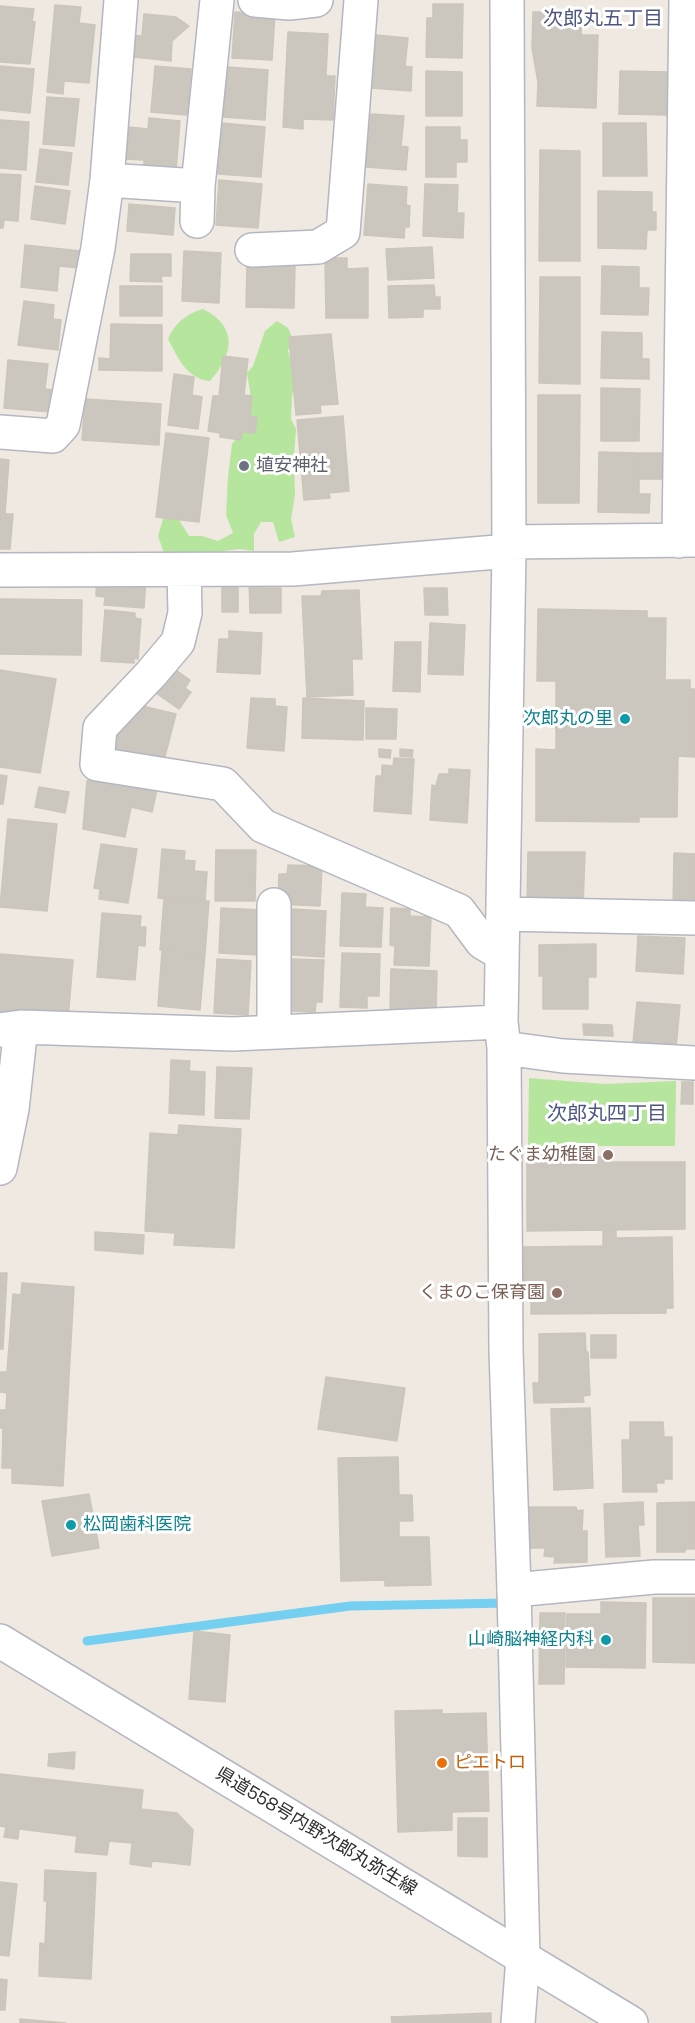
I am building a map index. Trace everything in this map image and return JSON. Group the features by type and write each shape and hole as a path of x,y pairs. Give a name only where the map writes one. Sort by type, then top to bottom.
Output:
{"street":[{"path":"0,432 53,436 63,425 98,248 107,180 121,0"},
{"path":"197,221 198,186 217,0"},
{"path":"255,0 288,3 316,0"},
{"path":"252,250 318,247 343,232 361,0"},
{"path":"507,0 509,547 502,1035 506,1351 523,1958 519,2023"},
{"path":"0,570 292,569 509,547 687,540 685,1"},
{"path":"107,180 198,186"},
{"path":"184,571 185,613 178,642 100,728 97,764 223,784 263,826 459,911 482,942 502,954"},
{"path":"274,905 274,1031"},
{"path":"503,914 695,918"},
{"path":"0,1168 12,1109 11,1029 233,1034 274,1031 502,1035 563,1056 695,1063"},
{"path":"514,1603 654,1577 695,1577"},
{"name":"県道558号内野次郎丸弥生線","path":"0,1641 631,2023"}],"green space":[{"path":"203,309 223,324 229,342 224,361 210,381 189,372 168,339 182,320"},
{"path":"277,321 288,328 293,339 288,351 297,378 292,396 291,419 296,429 295,495 291,519 295,537 279,542 273,522 261,522 254,534 254,551 239,549 200,554 164,553 158,536 164,516 173,510 189,536 202,536 218,541 233,533 226,515 232,444 238,437 251,397 247,373 253,366 265,331"},
{"path":"529,1078 605,1084 676,1081 675,1146 528,1146"}],"building":[{"path":"433,4 463,4 462,58 426,57 427,18 433,18"},
{"path":"55,5 81,7 79,23 95,25 89,83 64,81 63,94 47,92"},
{"path":"0,6 34,9 32,21 35,22 30,64 0,62"},
{"path":"235,12 275,14 272,60 232,58"},
{"path":"533,12 582,13 581,35 598,35 596,108 537,106 538,82 532,48"},
{"path":"144,14 176,17 189,26 172,41 171,61 125,56 127,35 142,36"},
{"path":"288,32 328,34 326,76 335,76 333,120 303,119 303,129 283,127"},
{"path":"375,35 408,38 405,66 412,67 411,91 371,88"},
{"path":"0,66 34,69 30,113 0,110"},
{"path":"155,66 191,69 187,115 151,112"},
{"path":"227,67 268,70 265,120 223,117"},
{"path":"426,71 462,72 462,116 426,116"},
{"path":"620,71 667,72 668,115 619,114"},
{"path":"47,97 79,99 74,146 43,144"},
{"path":"371,114 404,116 401,146 408,147 406,170 366,167"},
{"path":"149,118 180,121 176,171 144,169 144,160 125,159 128,127 148,129"},
{"path":"0,120 29,122 26,170 0,168"},
{"path":"222,123 265,127 261,177 218,174"},
{"path":"603,123 646,123 647,176 603,176"},
{"path":"426,127 460,127 460,140 467,140 467,162 456,162 456,177 426,177"},
{"path":"40,149 72,153 68,185 36,182"},
{"path":"540,150 580,151 580,261 539,261"},
{"path":"0,174 21,175 18,221 4,220 3,228 0,228"},
{"path":"219,180 262,184 258,228 216,225"},
{"path":"368,184 407,187 406,205 410,206 409,227 405,227 404,238 364,235"},
{"path":"425,184 458,185 457,213 464,213 463,238 423,236"},
{"path":"35,186 70,191 65,224 31,219"},
{"path":"598,191 652,192 652,212 656,212 656,230 647,230 646,249 598,248"},
{"path":"129,204 175,208 173,235 127,231"},
{"path":"25,245 80,251 79,268 59,266 57,291 21,287"},
{"path":"432,247 434,278 388,280 386,249"},
{"path":"184,251 221,253 219,303 182,301"},
{"path":"131,254 171,254 171,276 161,276 162,282 130,281"},
{"path":"325,258 347,258 347,269 368,268 368,318 326,318"},
{"path":"247,265 295,266 294,308 246,307"},
{"path":"602,266 639,267 639,288 649,288 648,315 601,314"},
{"path":"540,277 580,277 580,384 539,383"},
{"path":"434,285 435,297 440,297 440,309 423,309 423,317 389,318 388,286"},
{"path":"120,286 162,286 162,316 120,316"},
{"path":"24,301 54,305 53,319 61,320 58,350 18,345"},
{"path":"111,324 162,325 162,371 99,370 99,358 110,359"},
{"path":"602,332 642,333 642,359 649,359 649,379 601,378"},
{"path":"331,334 338,404 320,405 321,413 296,415 289,337"},
{"path":"223,356 248,359 244,395 252,396 250,416 257,417 255,433 242,432 241,440 220,437 220,433 208,431 213,396 219,396"},
{"path":"8,360 48,364 45,389 54,390 51,412 4,408"},
{"path":"174,374 194,377 192,395 202,397 198,429 168,425"},
{"path":"601,388 640,389 639,441 601,441"},
{"path":"538,395 580,395 579,503 538,503"},
{"path":"85,399 161,404 159,445 82,440"},
{"path":"343,416 349,491 329,493 330,498 304,500 297,420"},
{"path":"166,433 209,438 199,522 156,517"},
{"path":"599,452 639,453 639,494 650,494 649,513 598,512"},
{"path":"640,453 665,453 664,479 639,479"},
{"path":"0,459 9,460 5,514 13,514 10,549 0,549"},
{"path":"97,573 146,577 144,608 104,605 105,597 96,596"},
{"path":"249,580 260,580 260,588 281,588 281,613 250,613"},
{"path":"222,587 238,587 238,612 222,612"},
{"path":"424,588 447,588 448,615 425,615"},
{"path":"359,590 362,659 352,659 353,695 307,697 302,596 321,596 322,591"},
{"path":"0,599 82,600 81,655 0,654"},
{"name":"次郎丸の里","path":"538,609 647,611 647,618 666,618 665,680 690,680 690,689 695,689 695,757 678,756 677,817 639,817 639,822 536,821 536,749 556,750 556,681 537,681"},
{"path":"105,610 135,613 135,618 141,619 138,659 134,658 134,663 101,661"},
{"path":"430,623 465,625 463,675 428,674"},
{"path":"229,631 262,633 260,674 217,672 219,639 229,639"},
{"path":"395,642 421,642 420,692 393,691"},
{"path":"167,664 190,680 185,688 191,692 179,709 150,689"},
{"path":"0,670 56,679 40,773 0,767"},
{"path":"251,698 275,699 275,706 287,707 284,751 247,748"},
{"path":"303,698 364,701 363,740 302,738"},
{"path":"138,705 176,714 163,764 109,749 115,729 120,731 124,717 134,719"},
{"path":"366,708 397,709 396,739 366,739"},
{"path":"379,749 391,750 390,758 379,757"},
{"path":"400,749 413,750 412,757 400,756"},
{"path":"394,758 414,759 411,814 374,811 376,776 382,776 382,765 393,766"},
{"path":"449,769 470,770 467,823 430,820 432,785 436,786 439,774 449,774"},
{"path":"0,775 7,776 3,804 0,804"},
{"path":"95,775 158,785 152,812 131,807 125,837 83,829 87,781"},
{"path":"39,787 69,792 65,813 35,807"},
{"path":"8,819 57,824 47,911 0,907"},
{"path":"101,844 137,849 128,903 99,899 100,889 94,888"},
{"path":"162,849 185,851 184,860 195,861 194,871 207,872 205,901 158,898"},
{"path":"216,850 256,850 255,901 215,901"},
{"path":"528,852 585,852 583,908 527,907"},
{"path":"674,853 695,854 695,910 673,909"},
{"path":"288,865 322,866 320,906 278,904 279,874 287,874"},
{"path":"342,893 366,894 365,907 383,908 381,947 340,946"},
{"path":"164,898 209,901 205,954 160,950"},
{"path":"221,908 262,910 259,955 219,953"},
{"path":"276,908 326,911 324,957 292,955 293,943 285,943"},
{"path":"391,908 410,909 410,916 431,917 429,966 394,965 395,946 390,945"},
{"path":"102,913 141,916 140,927 146,927 145,946 138,945 135,980 97,977"},
{"path":"638,936 685,938 683,974 636,971"},
{"path":"596,944 596,977 588,977 588,1009 543,1009 543,976 539,976 539,945"},
{"path":"162,951 205,954 200,1010 158,1006"},
{"path":"342,953 380,954 379,996 367,996 367,1008 340,1007"},
{"path":"0,954 73,960 68,1019 0,1013"},
{"path":"217,959 251,961 248,1015 214,1013"},
{"path":"290,959 324,960 322,1002 316,1002 315,1012 288,1011"},
{"path":"391,969 437,971 436,1011 390,1009"},
{"path":"637,1002 680,1005 676,1048 633,1043"},
{"path":"583,1024 612,1025 613,1036 584,1035"},
{"path":"171,1060 190,1061 189,1071 205,1072 204,1115 169,1113"},
{"path":"217,1067 252,1068 249,1119 215,1118"},
{"path":"682,1082 693,1082 693,1104 681,1104"},
{"path":"179,1125 241,1129 234,1248 174,1245 175,1233 145,1231 150,1133 178,1135"},
{"path":"597,1149 597,1157 608,1157 608,1162 685,1162 685,1229 527,1231 527,1153"},
{"path":"603,1230 616,1230 616,1238 672,1237 673,1308 666,1308 666,1313 531,1314 531,1297 523,1297 523,1247 603,1246"},
{"path":"95,1232 144,1235 143,1254 95,1250"},
{"path":"0,1273 7,1273 3,1349 0,1349"},
{"path":"22,1283 74,1287 63,1486 12,1483 12,1468 2,1468 3,1428 0,1428 0,1410 6,1410 7,1393 0,1392 0,1372 7,1372 13,1294 21,1295"},
{"path":"585,1333 590,1395 583,1396 584,1402 534,1403 533,1383 539,1383 539,1334"},
{"path":"591,1335 616,1335 616,1358 591,1358"},
{"path":"326,1377 405,1388 397,1441 318,1429"},
{"path":"590,1408 593,1488 554,1490 551,1409"},
{"path":"630,1422 663,1422 664,1437 672,1437 672,1479 664,1479 664,1483 656,1483 657,1492 623,1492 622,1440 630,1440"},
{"path":"398,1457 399,1495 412,1495 413,1521 399,1521 399,1537 429,1537 431,1585 385,1586 385,1580 341,1581 338,1458"},
{"name":"松岡歯科医院","path":"89,1494 99,1548 52,1556 42,1501"},
{"path":"643,1502 644,1525 638,1525 640,1556 606,1557 604,1504"},
{"path":"695,1502 695,1549 685,1549 685,1552 657,1552 657,1503"},
{"path":"529,1507 576,1507 577,1511 583,1510 582,1531 587,1531 587,1562 554,1563 555,1557 544,1556 545,1548 529,1548"},
{"path":"653,1598 695,1598 695,1663 653,1662"},
{"name":"山崎脳神経内科","path":"601,1602 646,1603 645,1668 566,1667 567,1614 601,1614"},
{"path":"540,1613 565,1613 564,1684 539,1684"},
{"path":"194,1631 230,1635 225,1702 189,1699"},
{"name":"ピエトロ","path":"442,1710 442,1714 486,1713 489,1811 452,1812 452,1830 398,1832 395,1711"},
{"path":"75,1752 74,1769 48,1766 49,1754"},
{"path":"0,1774 143,1790 141,1809 177,1813 193,1830 190,1865 152,1861 151,1867 130,1864 132,1843 109,1841 107,1855 75,1852 77,1836 19,1829 18,1839 4,1837 6,1827 0,1826"},
{"path":"458,1818 487,1818 487,1857 458,1856"},
{"path":"45,1870 96,1873 91,1979 39,1976 40,1943 45,1944 47,1901 44,1901"},
{"path":"0,1882 17,1884 9,1956 0,1955"},
{"path":"0,1979 7,1980 5,2010 0,2010"},
{"path":"491,2013 491,2023 392,2023 391,2017"},
{"path":"20,2019 66,2023 20,2023"}],"waterway":[{"path":"87,1641 350,1606 507,1603"}],"place":[{"name":"埴安神社","path":"244,466"},
{"name":"次郎丸の里","path":"625,719"},
{"name":"たぐま幼稚園","path":"608,1155"},
{"name":"くまのこ保育園","path":"557,1293"},
{"name":"松岡歯科医院","path":"71,1525"},
{"name":"山崎脳神経内科","path":"606,1640"},
{"name":"ピエトロ","path":"442,1763"}],"district":[{"name":"次郎丸五丁目","path":"603,20"},
{"name":"次郎丸四丁目","path":"607,1115"}]}
